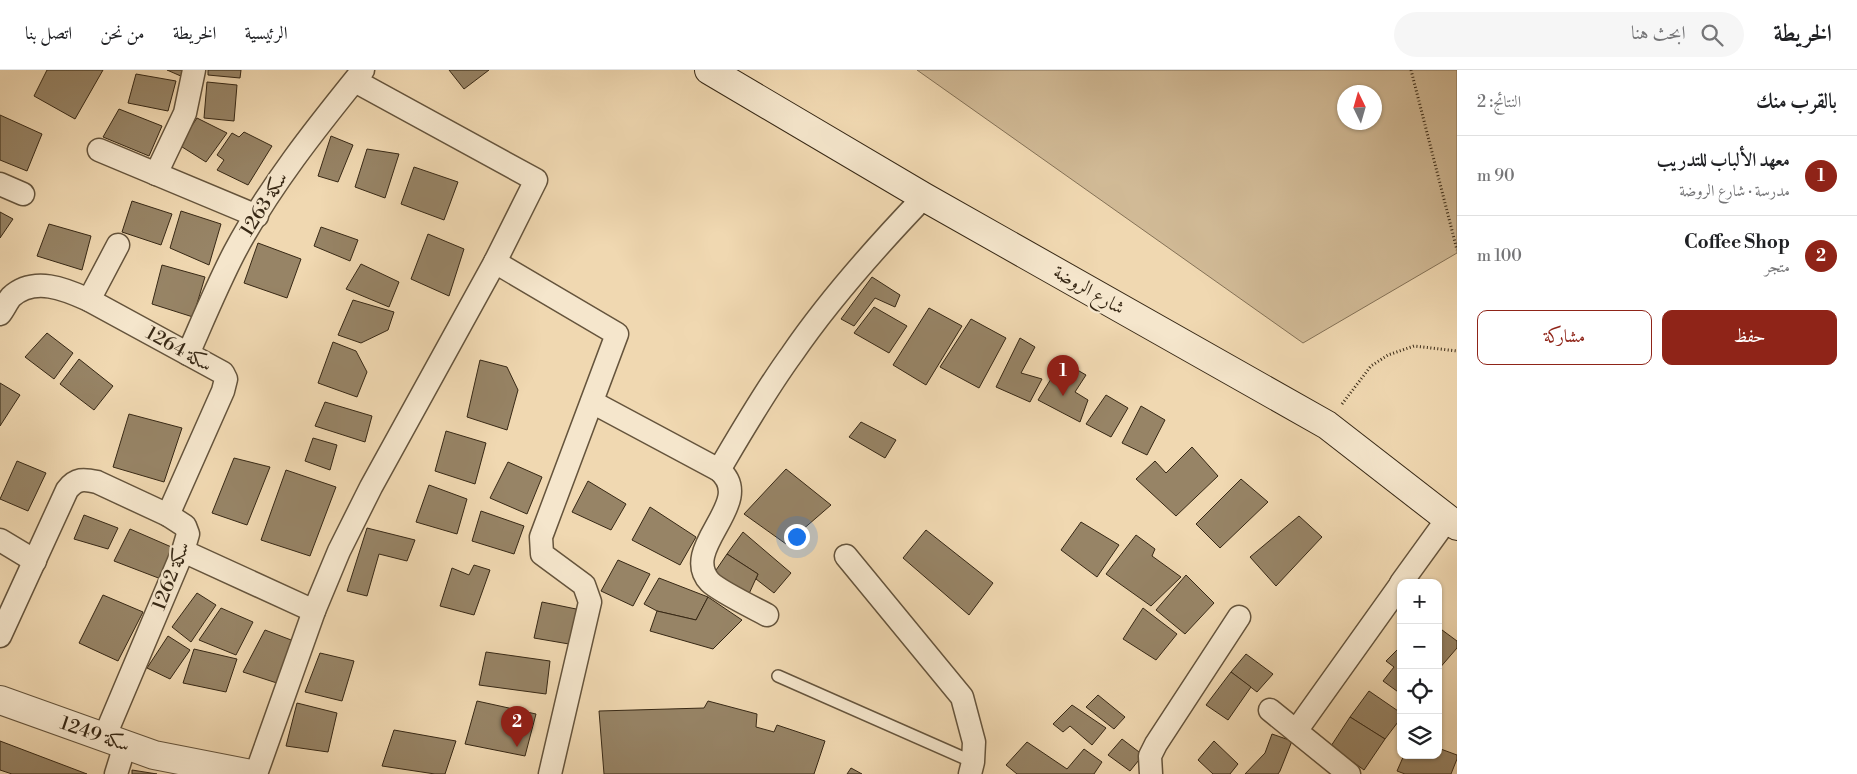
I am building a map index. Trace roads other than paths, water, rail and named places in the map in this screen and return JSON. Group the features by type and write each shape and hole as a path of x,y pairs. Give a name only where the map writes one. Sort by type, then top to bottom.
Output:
{"main road":[{"name":"شارع الروضة","path":"709,70 924,197 1327,425 1452,522"},
{"name":"سكة 1249","path":"0,700 154,755 251,774"}],"street":[{"path":"156,174 185,113 194,70"},
{"path":"256,774 314,611 339,551 371,487 495,262 536,180 359,75"},
{"name":"سكة 1263","path":"188,354 234,253 290,163 359,75"},
{"path":"99,150 257,216"},
{"path":"0,184 23,194"},
{"path":"719,470 754,411 798,346 833,299 877,246 924,197"},
{"path":"89,300 118,245"},
{"path":"495,262 617,334 541,537 542,554 584,585 590,602 550,774"},
{"name":"سكة 1264","path":"0,314 11,298 28,287 45,285 69,291 223,373 226,378 223,391 168,515"},
{"path":"592,402 727,476 731,484 731,494 702,559 703,571 710,582 767,615"},
{"name":"سكة 1262","path":"0,636 72,483 86,479 97,482 168,515 181,522 188,529 183,551 115,742 116,774"},
{"path":"1404,579 1452,522"},
{"path":"0,540 35,562"},
{"path":"183,551 314,611"},
{"path":"846,556 962,698 974,742 972,768"},
{"path":"1296,731 1397,589"},
{"path":"1151,774 1150,756 1156,744 1239,617"},
{"path":"1270,710 1349,774"}],"lane":[{"path":"778,676 972,768"}],"place":[{"name":"معهد الألباب للتدريب","path":"1063,396"},
{"name":"Coffee Shop","path":"517,747"}]}
